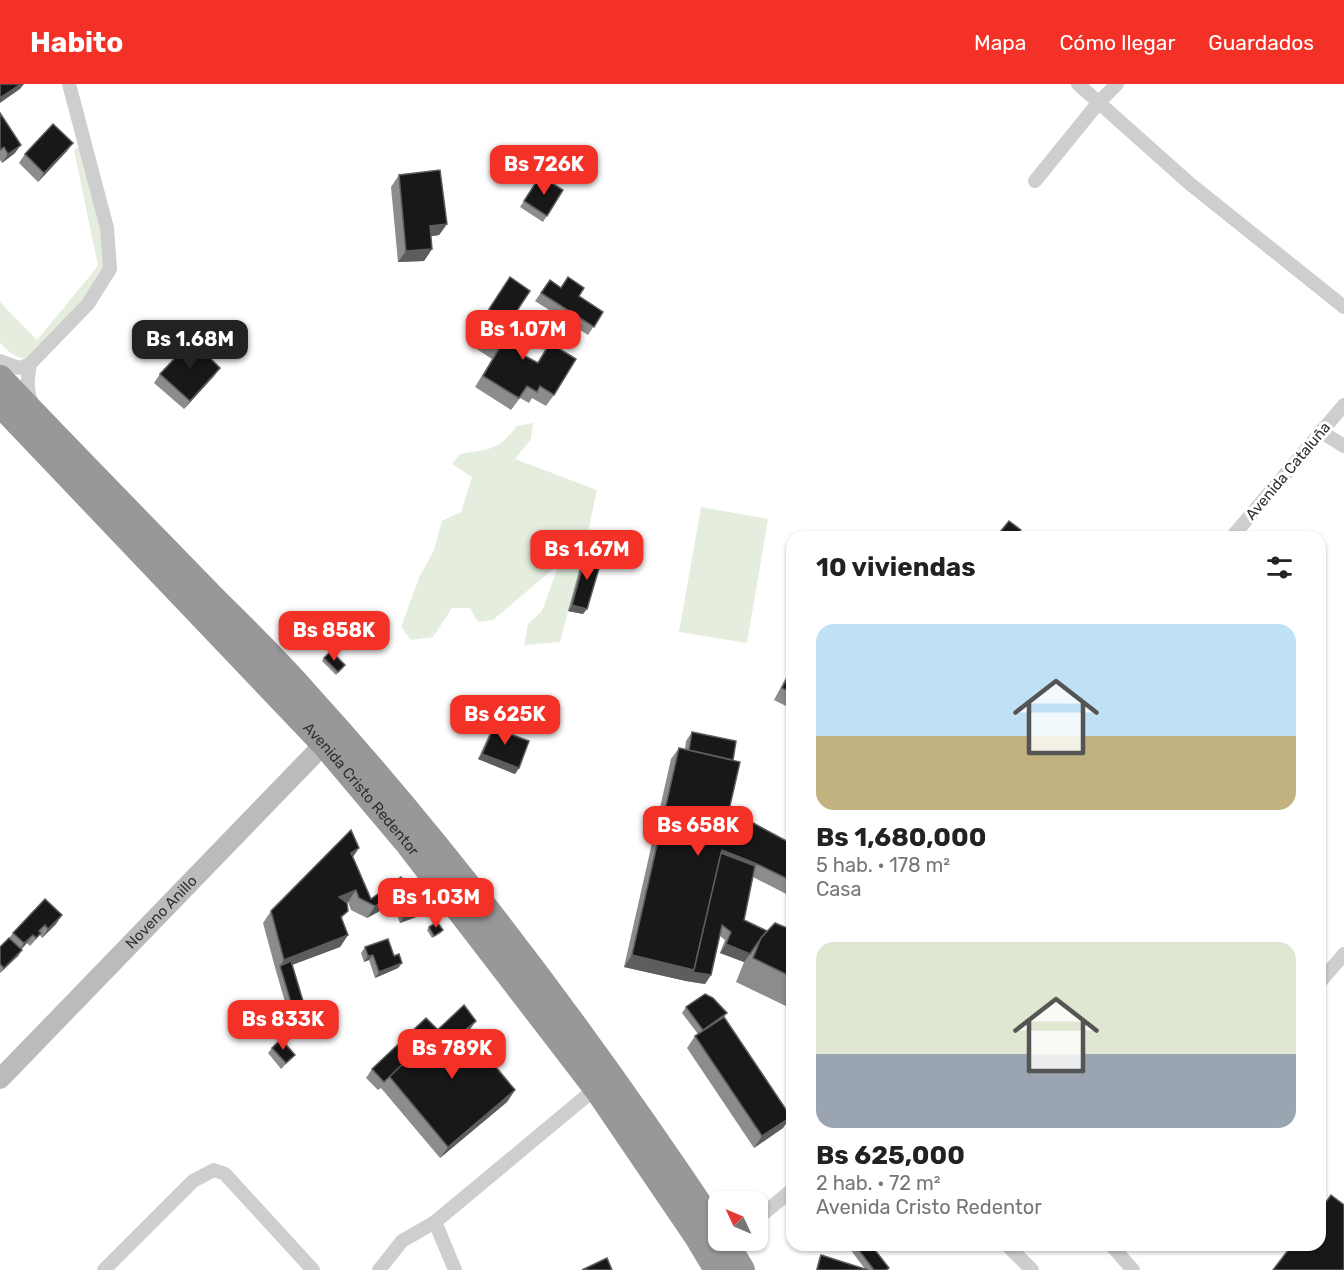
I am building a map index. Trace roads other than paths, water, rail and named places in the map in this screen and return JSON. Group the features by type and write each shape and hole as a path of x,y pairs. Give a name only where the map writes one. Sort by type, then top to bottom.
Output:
{"highway":[{"name":"Avenida Cristo Redentor","path":"0,378 303,691 417,822 469,886 573,1023 632,1104 708,1217"},
{"name":"Avenida Cristo Redentor","path":"0,404 324,744 409,845 596,1088 698,1238 717,1270"},
{"path":"731,1251 742,1270"}],"street":[{"path":"0,361 19,368 30,364 88,304 110,269 107,228 69,84"},
{"path":"1078,84 1189,183 1344,307"},
{"path":"1035,181 1099,102 1117,84"},
{"path":"30,364 27,392 38,417"},
{"name":"Avenida Cataluña","path":"1237,531 1344,405"},
{"path":"1320,431 1344,446"},
{"name":"Noveno Anillo","path":"0,1079 324,744"},
{"path":"1326,975 1344,954"},
{"path":"379,1270 402,1241 435,1222 596,1088"},
{"path":"104,1270 193,1181 214,1170 225,1174 313,1270"},
{"path":"768,1210 786,1195"},
{"path":"435,1222 455,1270"},
{"path":"1013,1251 1032,1270"},
{"path":"1116,1251 1133,1270"}],"water":[{"path":"533,319 545,325 551,334 559,333 554,358 541,349 543,345 525,333"}]}
